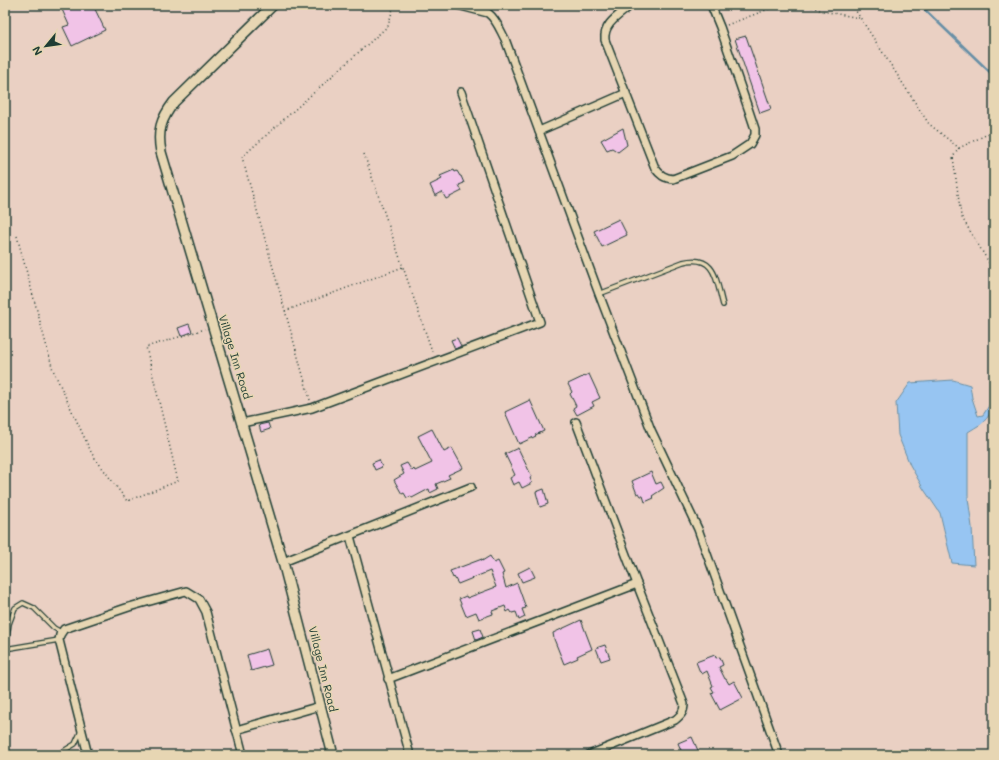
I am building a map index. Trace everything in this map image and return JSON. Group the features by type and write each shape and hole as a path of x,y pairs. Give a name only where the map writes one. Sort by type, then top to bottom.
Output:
{"street":[{"name":"Village Inn Road","path":"274,5 174,102 165,114 159,132 159,141 283,562 333,755"},
{"path":"457,5 488,13 495,20 505,39 651,430 698,529 779,755"},
{"path":"631,5 610,23 606,29 605,40 655,168 659,174 665,178 673,179 732,156 750,144 755,135 755,129 711,5"},
{"path":"242,423 312,408 540,322 461,92"},
{"path":"539,131 626,93"},
{"path":"576,422 636,584 684,704 684,710 675,720 589,755"},
{"path":"283,562 471,487"},
{"path":"350,536 410,755"},
{"path":"388,678 636,584"},
{"path":"88,755 59,640 61,632 64,629 129,607 186,592 199,599 206,612 243,755"},
{"path":"236,730 320,706"}],"lane":[{"path":"599,294 683,262 697,260 703,261 710,266 723,305"},
{"path":"59,640 5,649 9,624 15,608 23,603 34,608 54,628 61,632"},
{"path":"57,755 75,744 82,730"}],"path":[{"path":"312,408 242,157 388,26 394,5"},
{"path":"720,27 779,5"},
{"path":"808,5 822,11 860,18"},
{"path":"852,5 929,124 959,148"},
{"path":"994,131 959,148 953,157 960,216 994,271"},
{"path":"364,154 436,362"},
{"path":"17,236 53,370 92,454 127,501 178,481 146,347 213,327"},
{"path":"285,311 403,267"}],"water":[{"path":"994,375 993,407 986,419 981,424 968,432 968,498 972,527 974,565 952,563 940,513 910,465 898,435 896,403 910,383 953,380 970,385 972,398 978,416 983,415 992,401"}],"building":[{"path":"60,5 93,5 105,30 72,46 63,27 69,25"},
{"path":"746,36 771,109 760,113 735,39"},
{"path":"623,128 627,145 618,152 612,148 607,150 601,140"},
{"path":"454,170 461,176 464,183 459,185 462,191 446,199 442,192 435,196 430,185 442,179 440,176"},
{"path":"619,219 627,235 602,247 594,231"},
{"path":"189,324 192,332 181,336 178,328"},
{"path":"457,338 461,346 455,349 451,340"},
{"path":"589,374 600,398 592,402 594,406 577,415 573,408 576,406 570,394 572,392 568,384"},
{"path":"530,400 544,431 519,444 505,412"},
{"path":"268,423 270,429 261,432 259,425"},
{"path":"432,429 444,452 452,448 463,468 448,475 450,478 436,484 438,489 430,493 429,489 412,498 411,496 407,498 404,493 402,494 394,480 404,474 400,466 407,463 412,471 414,469 415,471 432,463 418,436"},
{"path":"518,448 532,477 530,478 532,483 522,488 519,482 513,485 510,478 515,475 505,454"},
{"path":"379,460 382,467 375,470 372,463"},
{"path":"651,472 656,484 661,482 664,488 652,496 654,498 645,502 643,496 639,493 637,494 632,481"},
{"path":"544,489 548,504 540,507 536,492"},
{"path":"490,556 494,563 498,561 504,573 502,574 506,588 517,583 526,608 522,609 525,617 519,620 516,612 512,613 510,610 507,612 505,606 492,611 493,614 479,619 476,612 466,616 459,599 466,596 467,598 496,587 490,571 458,584 450,571 482,559 482,561"},
{"path":"530,567 535,577 522,582 518,573"},
{"path":"581,620 592,649 577,656 578,658 564,664 553,633"},
{"path":"480,629 483,637 476,640 473,631"},
{"path":"605,645 610,658 601,661 596,648"},
{"path":"267,649 272,665 251,671 247,655"},
{"path":"715,655 716,658 720,657 723,665 719,667 725,679 729,684 734,681 743,698 720,710 711,693 714,692 711,687 713,686 707,671 702,674 696,662"},
{"path":"692,737 700,755 683,755 678,743"}],"waterway":[{"path":"920,5 994,76"}]}
